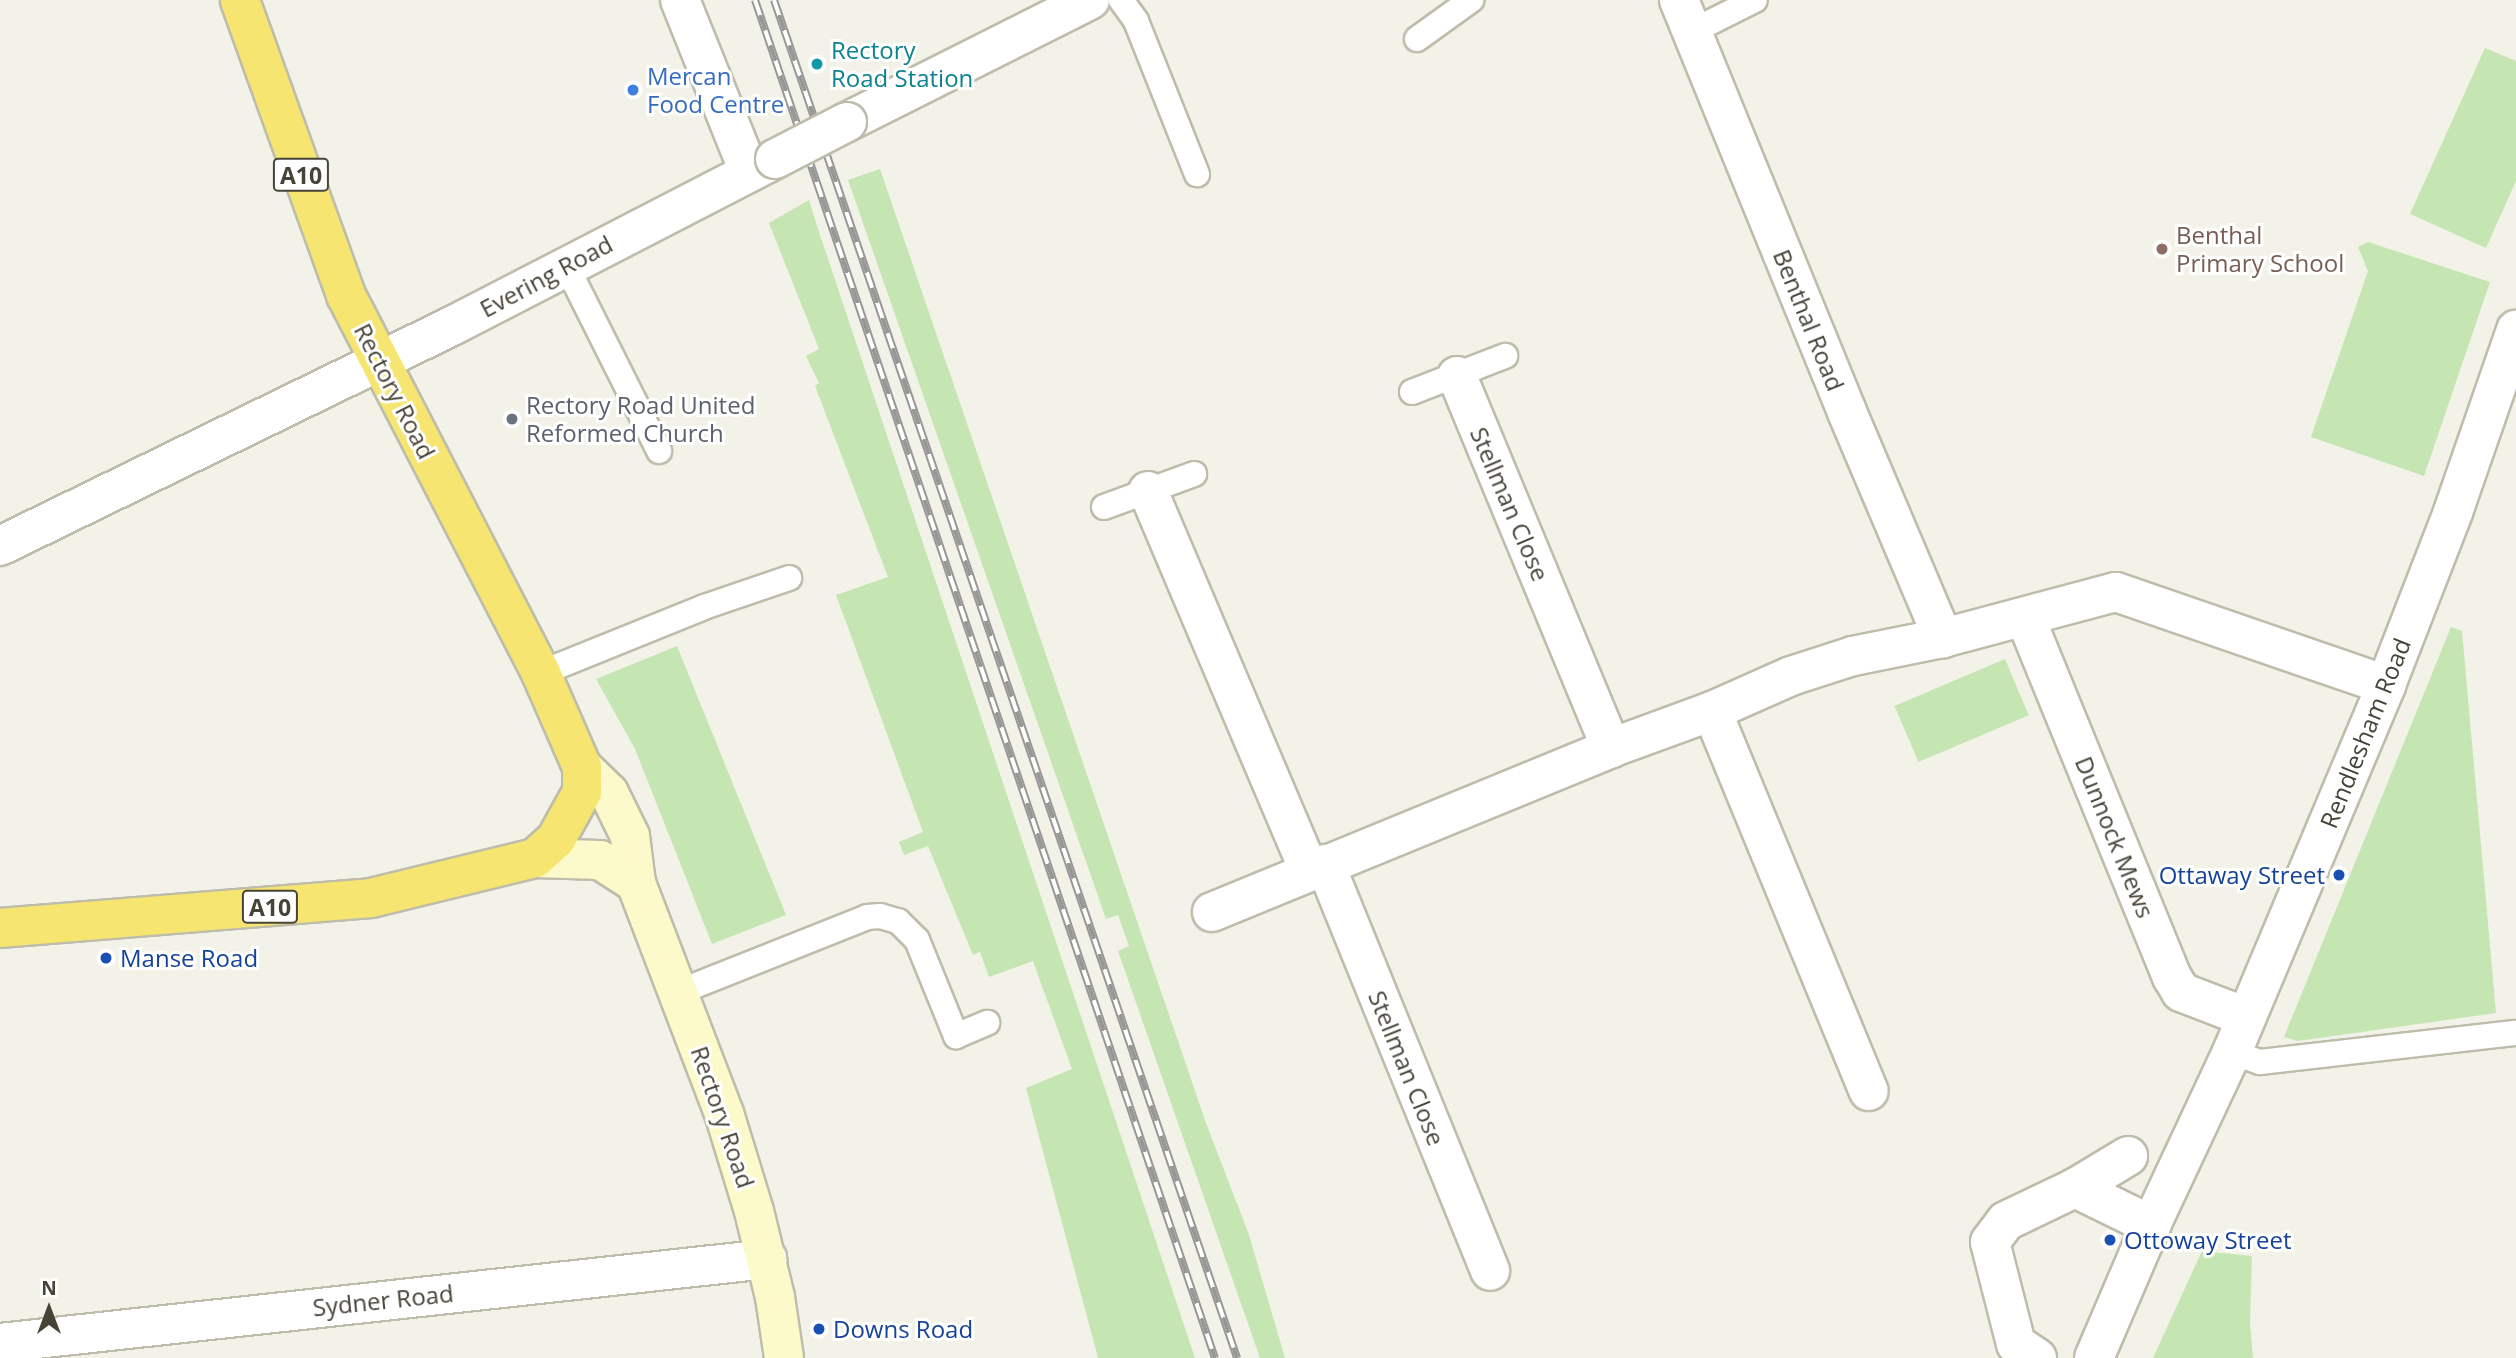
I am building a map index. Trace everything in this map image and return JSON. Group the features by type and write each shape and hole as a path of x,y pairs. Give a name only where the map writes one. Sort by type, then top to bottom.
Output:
{"highway":[{"name":"Rectory Road","path":"240,0 332,262 541,673 582,767"},
{"path":"535,858 556,839 582,792 582,767"},
{"name":"A10","path":"0,928 371,898 535,858"}],"street":[{"path":"680,0 762,165"},
{"name":"Evering Road","path":"0,547 380,361 1090,0"},
{"name":"Benthal Road","path":"1686,16 1847,412 1943,638"},
{"name":"Rendlesham Road","path":"2094,1358 2151,1225 2232,1052 2386,685 2453,512 2516,330"},
{"name":"Stellman Close","path":"1457,376 1611,748"},
{"name":"Stellman Close","path":"1148,491 1317,867 1490,1271"},
{"path":"1212,912 1611,748 1712,711 1791,676 1853,656 1943,638 2116,592 2386,685"},
{"name":"Dunnock Mews","path":"2025,617 2172,978 2181,992 2246,1017"},
{"path":"1712,711 1869,1091"},
{"name":"Rectory Road","path":"582,767 609,793 630,836 636,883 724,1112 767,1259 785,1358"},
{"path":"535,858 600,860 636,883"},
{"path":"2037,1358 2016,1344 1990,1242 2006,1221 2075,1188 2128,1156"},
{"path":"2075,1188 2151,1225"},
{"name":"Sydner Road","path":"0,1343 767,1259"}],"lane":[{"path":"1121,0 1136,21 1197,174"},
{"path":"1417,39 1471,0"},
{"path":"1686,16 1755,0"},
{"path":"566,265 659,451"},
{"path":"1412,392 1505,356"},
{"path":"1104,507 1194,474"},
{"path":"541,673 704,607 789,578"},
{"path":"679,992 867,917 880,916 898,921 917,940 956,1036 987,1023"},
{"path":"2232,1052 2260,1062 2516,1033"}],"green space":[{"path":"2485,48 2516,61 2516,181 2486,248 2410,214"},
{"path":"880,169 1206,1123 1249,1235 1285,1358 1260,1358 1118,951 1129,946 1118,915 1106,919 848,180"},
{"path":"809,200 1195,1358 1098,1358 1026,1088 1072,1069 1033,961 989,977 980,952 973,955 928,846 904,855 899,842 923,832 836,595 888,577 815,386 819,383 806,356 819,349 769,223"},
{"path":"2368,242 2490,282 2424,476 2311,437 2368,271 2358,247"},
{"path":"2451,627 2462,631 2496,1013 2298,1041 2284,1037"},
{"path":"677,646 786,915 712,944 635,749 596,679"},
{"path":"2005,659 2029,715 1918,762 1895,706"},
{"path":"2202,1251 2252,1256 2250,1323 2253,1358 2153,1358"}],"railway":[{"path":"755,0 1215,1358"},
{"path":"774,0 1237,1358"}],"place":[{"name":"Rectory Road Station","path":"817,64"},
{"name":"Mercan Food Centre","path":"633,90"},
{"name":"Benthal Primary School","path":"2162,249"},
{"name":"Rectory Road United Reformed Church","path":"512,419"},
{"name":"Ottaway Street","path":"2339,875"},
{"name":"Manse Road","path":"106,958"},
{"name":"Ottoway Street","path":"2110,1240"},
{"name":"Downs Road","path":"819,1329"}]}
